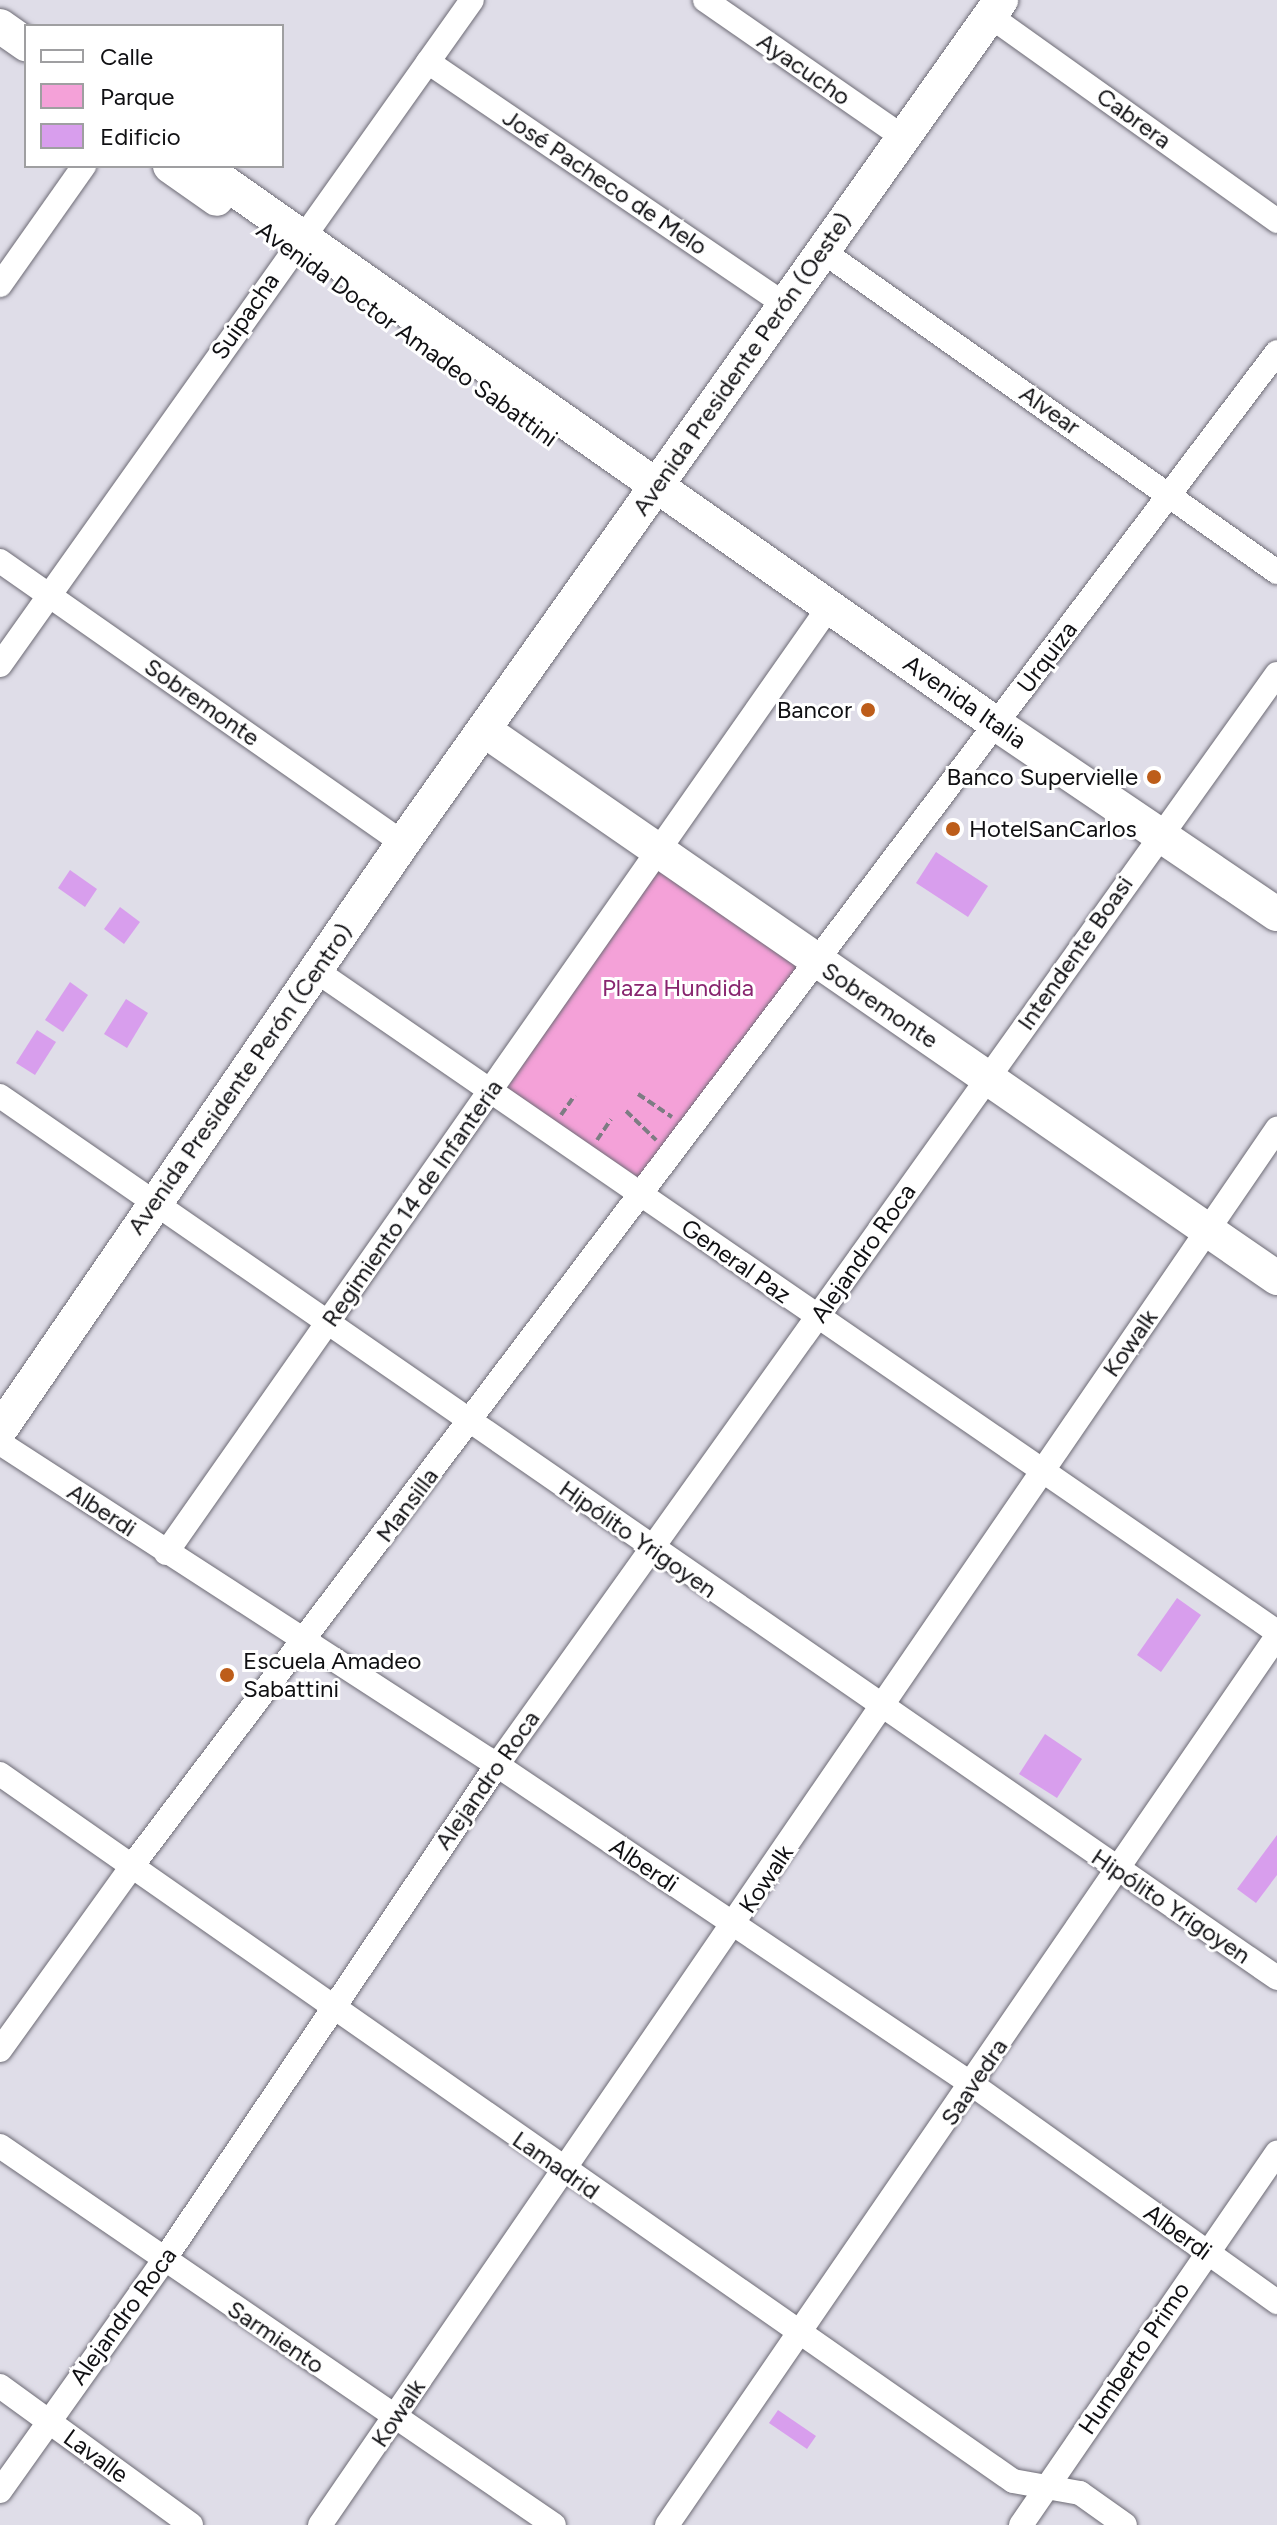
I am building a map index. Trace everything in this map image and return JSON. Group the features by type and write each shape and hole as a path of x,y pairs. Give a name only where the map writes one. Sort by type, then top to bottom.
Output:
{"main road":[{"name":"Avenida Presidente Perón (Oeste)","path":"484,730 783,303 996,8"},
{"path":"0,26 24,43"},
{"path":"0,48 24,65"},
{"name":"Avenida Doctor Amadeo Sabattini","path":"173,168 297,244 650,494"},
{"name":"Avenida Doctor Amadeo Sabattini","path":"203,168 297,244"},
{"name":"Avenida Italia","path":"650,494 829,607 1277,914"},
{"name":"Avenida Presidente Perón (Centro)","path":"0,1430 315,970 484,730"},
{"name":"Sobremonte","path":"484,730 656,852 1277,1278"}],"street":[{"name":"Suipacha","path":"0,665 472,0"},
{"name":"Ayacucho","path":"705,0 903,137"},
{"name":"Cabrera","path":"996,8 1277,221"},
{"name":"José Pacheco de Melo","path":"428,62 783,303"},
{"path":"0,285 83,168"},
{"name":"Alvear","path":"821,250 1277,572"},
{"name":"Urquiza","path":"818,963 1277,352"},
{"name":"Sobremonte","path":"0,561 403,843"},
{"name":"Regimiento 14 de Infanteria","path":"166,1553 829,607"},
{"name":"Intendente Boasi","path":"986,1079 1277,674"},
{"name":"Mansilla","path":"0,2050 132,1866 818,963"},
{"name":"General Paz","path":"315,970 1277,1634"},
{"name":"Alejandro Roca","path":"0,2491 164,2260 330,2007 497,1765 986,1079"},
{"name":"Hipólito Yrigoyen","path":"0,1096 153,1205 1277,1978"},
{"name":"Kowalk","path":"320,2525 396,2418 562,2170 735,1926 880,1707 1277,1129"},
{"name":"Alberdi","path":"0,1443 497,1765 973,2085 1277,2302"},
{"name":"Saavedra","path":"667,2525 973,2085 1277,1634"},
{"name":"Lamadrid","path":"0,1774 562,2170 1013,2481 1080,2493 1125,2525"},
{"name":"Sarmiento","path":"0,2146 554,2525"},
{"name":"Humberto Primo","path":"1021,2525 1277,2152"},
{"name":"Lavalle","path":"0,2386 191,2525"}],"path":[{"path":"638,1094 674,1118"},
{"path":"561,1115 575,1095"},
{"path":"626,1111 657,1142"},
{"path":"597,1140 611,1119"}],"green space":[{"name":"Plaza Hundida","path":"658,866 799,967 640,1182 505,1091"}],"building":[{"path":"936,852 988,886 968,917 916,883"},
{"path":"70,870 97,889 85,907 58,888"},
{"path":"120,907 140,922 124,944 104,929"},
{"path":"70,982 88,995 63,1032 45,1020"},
{"path":"126,999 148,1013 127,1048 104,1034"},
{"path":"37,1030 56,1042 35,1075 16,1063"},
{"path":"1177,1598 1201,1615 1161,1672 1137,1655"},
{"path":"1045,1734 1082,1759 1057,1798 1019,1774"},
{"path":"1277,1835 1277,1875 1256,1903 1237,1889"},
{"path":"778,2410 816,2436 807,2449 769,2423"}],"place":[{"name":"Bancor","path":"868,710"},
{"name":"Banco Supervielle","path":"1154,777"},
{"name":"HotelSanCarlos","path":"953,829"},
{"name":"Escuela Amadeo Sabattini","path":"227,1675"}]}
